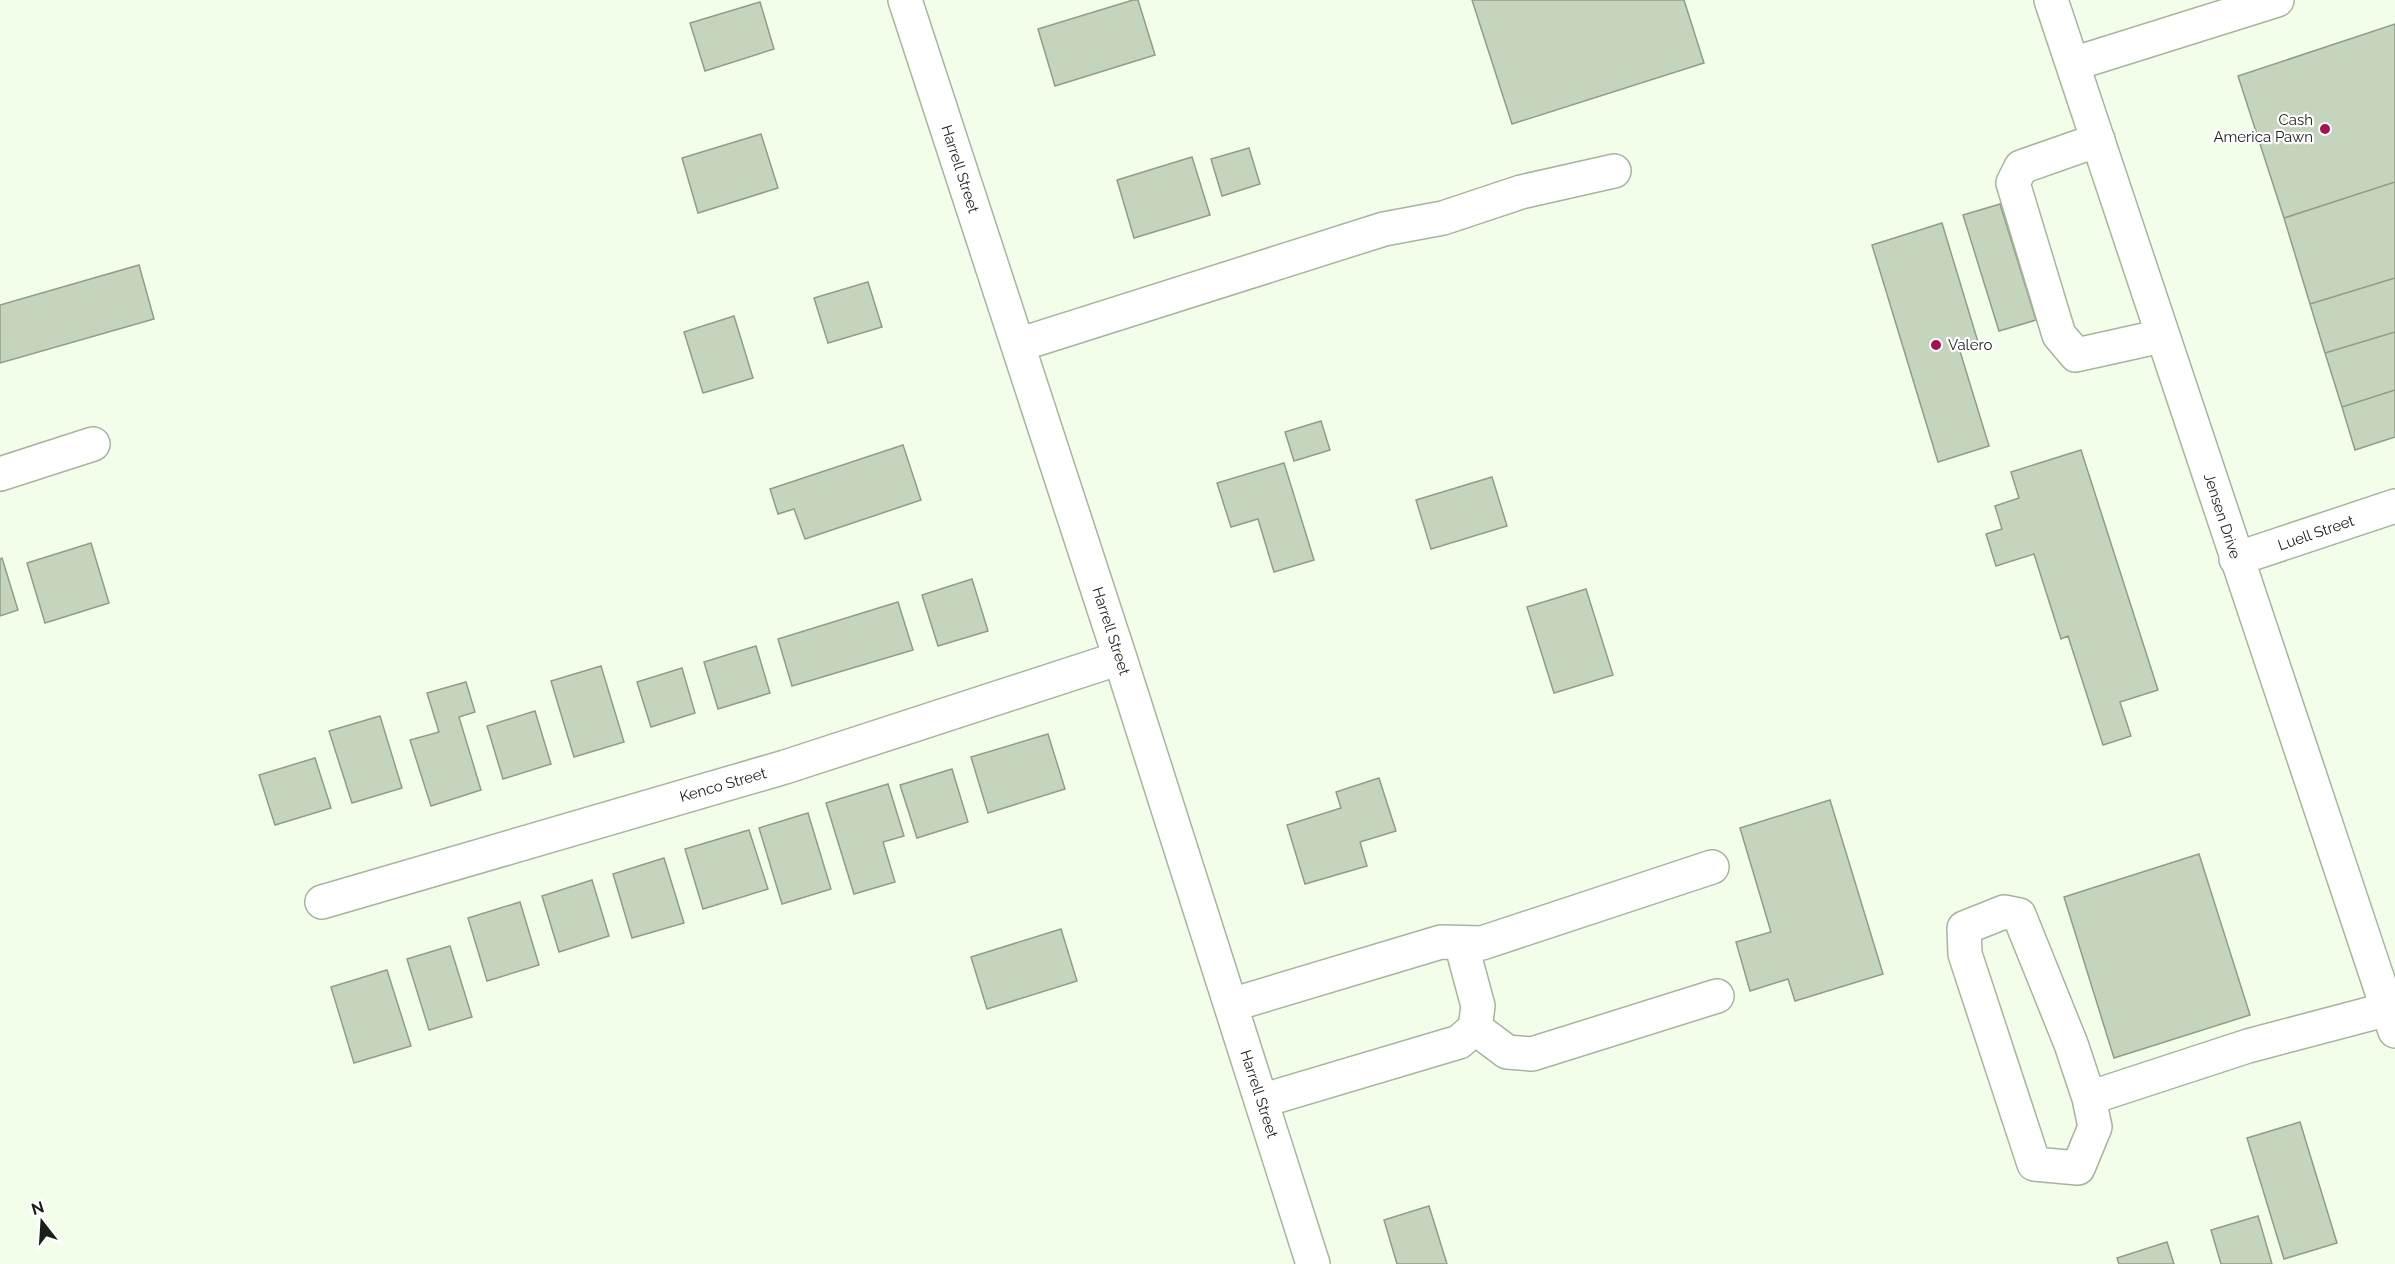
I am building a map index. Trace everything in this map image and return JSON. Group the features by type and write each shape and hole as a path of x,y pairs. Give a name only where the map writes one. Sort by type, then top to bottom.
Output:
{"street":[{"name":"Harrell Street","path":"905,0 1120,658 1313,1264"},
{"name":"Jensen Drive","path":"2051,0 2391,1020"},
{"path":"2073,64 2277,0"},
{"path":"2098,140 2021,167 2013,183 2059,335 2076,355 2162,336"},
{"path":"1018,345 1384,229 1443,218 1521,192 1614,171"},
{"path":"0,474 93,444"},
{"name":"Luell Street","path":"2236,560 2395,506"},
{"name":"Kenco Street","path":"322,903 785,767 1120,658"},
{"path":"1231,1005 1441,942 1482,943 1712,867"},
{"path":"2004,912 2019,915 2071,1044 2089,1098 2095,1127 2078,1168 2034,1164 1965,954 1964,928 2004,912"},
{"path":"1261,1101 1459,1042 1475,1028 1478,1006 1461,943"},
{"path":"1475,1028 1507,1052 1532,1054 1717,996"},
{"path":"2089,1098 2248,1046 2391,1020"}],"building":[{"path":"1138,0 1155,55 1055,86 1038,29"},
{"path":"1472,0 1684,0 1704,63 1512,124"},
{"path":"760,2 774,49 705,71 690,23"},
{"name":"Cash America Pawn","path":"2395,24 2395,182 2284,218 2238,76"},
{"path":"761,134 778,188 698,213 682,158"},
{"path":"1249,148 1260,184 1222,196 1211,159"},
{"path":"1192,157 1210,215 1134,238 1117,180"},
{"path":"2395,182 2395,278 2310,304 2284,218"},
{"name":"Valero","path":"2000,204 2036,320 1999,331 1963,215"},
{"name":"Valero","path":"1942,223 1978,342 1959,348 1989,446 1938,462 1872,245"},
{"path":"139,265 154,319 0,363 0,305"},
{"path":"2395,278 2395,332 2325,353 2310,304"},
{"path":"868,282 882,327 828,343 814,298"},
{"path":"734,316 753,378 703,393 684,332"},
{"path":"2395,332 2395,390 2342,407 2325,353"},
{"path":"2395,390 2395,437 2355,450 2342,407"},
{"path":"1321,421 1330,450 1294,461 1285,432"},
{"path":"903,445 921,500 805,539 794,509 778,514 770,489"},
{"path":"2081,450 2158,690 2120,702 2131,736 2103,745 2068,636 2061,639 2034,554 1996,566 1986,534 2002,529 1995,506 2019,498 2011,472"},
{"path":"1284,463 1314,560 1274,572 1258,519 1231,527 1217,483"},
{"path":"1492,477 1507,526 1431,549 1416,500"},
{"path":"91,543 109,603 45,623 27,563"},
{"path":"2,558 18,610 0,616 0,559"},
{"path":"972,579 988,631 938,646 922,595"},
{"path":"1586,589 1613,675 1554,693 1527,607"},
{"path":"898,602 913,650 792,686 778,639"},
{"path":"756,646 770,693 718,709 704,662"},
{"path":"601,666 624,742 574,757 551,681"},
{"path":"682,668 695,713 651,727 637,682"},
{"path":"466,682 475,712 459,717 481,790 431,806 410,740 439,732 427,693"},
{"path":"535,711 551,764 503,779 487,726"},
{"path":"380,716 402,788 352,803 329,731"},
{"path":"1048,734 1065,789 988,813 971,757"},
{"path":"315,758 331,808 275,825 259,775"},
{"path":"952,769 968,822 917,838 900,785"},
{"path":"1379,778 1396,831 1360,842 1367,866 1305,884 1287,825 1341,808 1336,792"},
{"path":"888,784 904,836 883,842 895,882 854,894 826,803"},
{"path":"1830,800 1883,974 1795,1001 1788,979 1750,991 1736,942 1771,932 1740,828"},
{"path":"808,813 831,889 782,904 759,828"},
{"path":"749,830 768,889 703,909 685,849"},
{"path":"2199,854 2250,1015 2114,1058 2064,897"},
{"path":"664,858 684,923 632,938 613,874"},
{"path":"592,880 609,936 559,952 542,896"},
{"path":"520,902 539,965 487,981 468,918"},
{"path":"1061,929 1077,981 987,1009 971,957"},
{"path":"450,946 472,1017 429,1030 407,959"},
{"path":"387,970 411,1046 354,1063 331,987"},
{"path":"2300,1122 2337,1243 2284,1259 2247,1138"},
{"path":"1429,1206 1447,1264 1397,1264 1384,1220"},
{"path":"2258,1216 2272,1264 2221,1264 2211,1230"},
{"path":"2167,1242 2174,1264 2119,1264 2117,1258"}],"place":[{"name":"Cash America Pawn","path":"2325,129"},
{"name":"Valero","path":"1936,345"}]}
